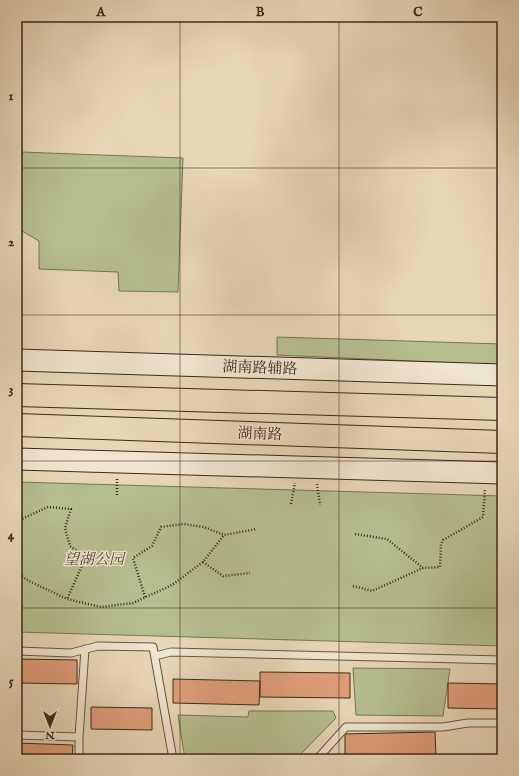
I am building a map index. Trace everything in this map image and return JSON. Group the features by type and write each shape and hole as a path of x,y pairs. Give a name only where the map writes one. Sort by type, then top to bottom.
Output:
{"main road":[{"path":"17,395 502,409"},
{"name":"湖南路","path":"17,425 502,442"}],"street":[{"name":"湖南路辅路","path":"17,360 502,375"},
{"path":"17,459 502,473"}],"lane":[{"path":"17,651 71,653 98,646 153,647 173,759"},
{"path":"78,759 85,649"},
{"path":"154,656 171,652 502,660"},
{"path":"317,759 346,727 443,727 468,723 502,723"},
{"path":"17,735 79,737"}],"path":[{"path":"353,586 372,591 422,568 440,567 441,545 443,540 483,517 485,490"},
{"path":"17,521 48,507 71,509 65,528 70,546 86,557 67,598"},
{"path":"145,597 134,558 152,546 161,527 183,524 204,527 224,536 257,529"},
{"path":"355,534 387,539 422,568"},
{"path":"17,573 29,581 67,598 101,607 132,603 172,585 203,562 224,536"},
{"path":"203,562 223,576 250,573"}],"green space":[{"path":"20,152 183,158 178,292 119,291 118,272 39,269 39,241 17,228 17,165"},
{"path":"277,337 502,344 502,365 277,355"},
{"name":"望湖公园","path":"17,482 502,496 502,646 17,632"},
{"path":"353,668 450,669 443,716 356,715"},
{"path":"249,711 333,711 336,718 296,759 185,759 178,715 248,717"}],"building":[{"path":"17,659 77,660 77,684 17,683"},
{"path":"260,672 350,673 350,698 260,697"},
{"path":"173,679 260,681 259,705 173,703"},
{"path":"448,683 502,684 502,709 448,708"},
{"path":"91,707 152,708 152,730 91,729"},
{"path":"435,732 436,757 345,759 345,734"},
{"path":"17,743 73,745 72,759 17,759"}]}
